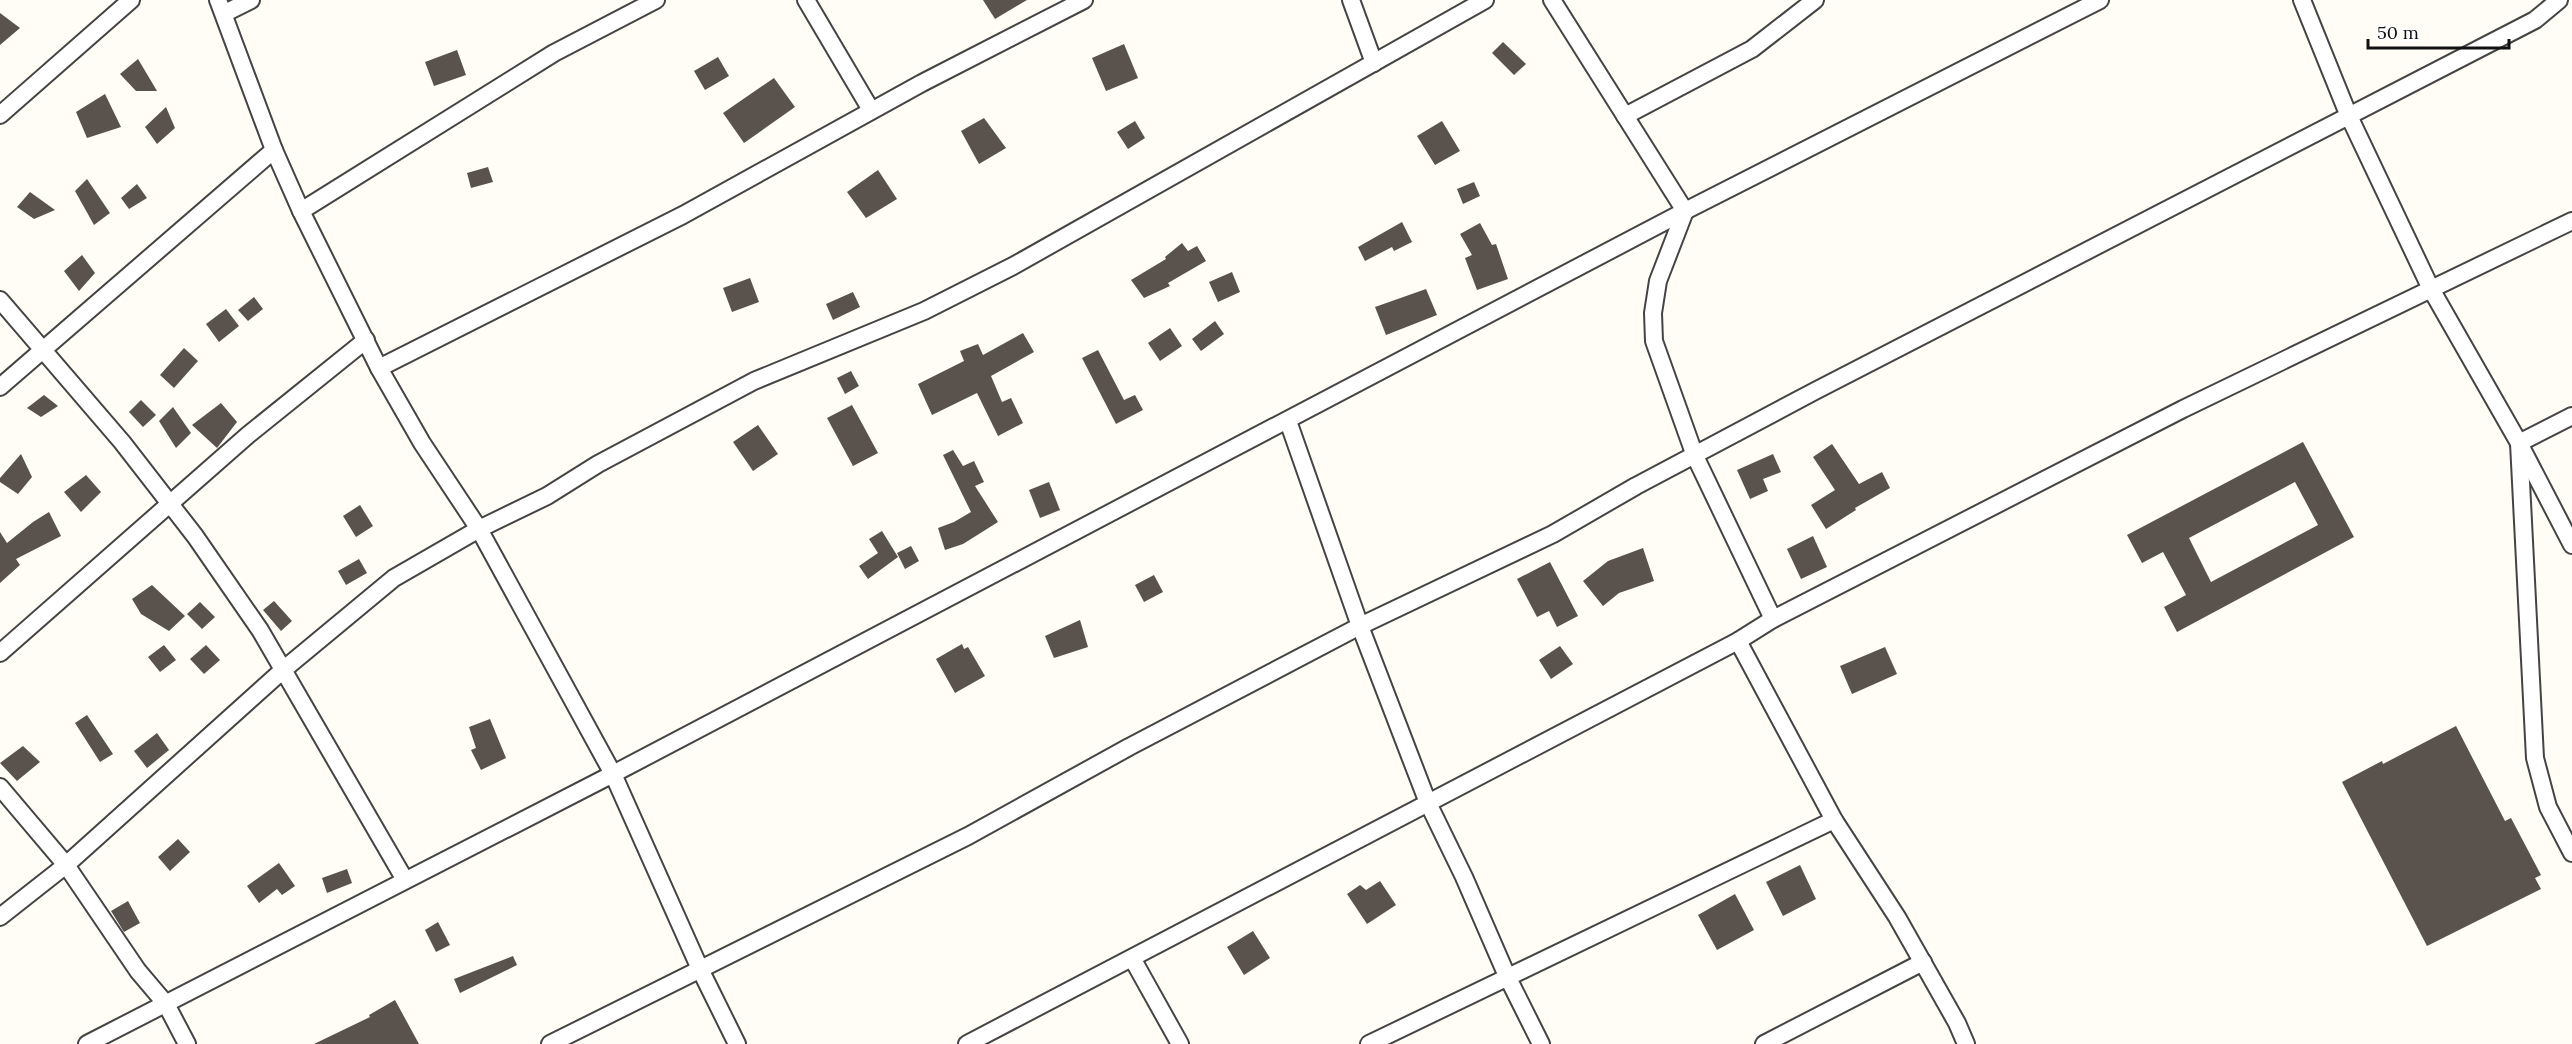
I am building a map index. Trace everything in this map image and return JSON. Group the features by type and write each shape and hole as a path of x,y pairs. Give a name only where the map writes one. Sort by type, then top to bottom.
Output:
{"street":[{"path":"0,115 131,0"},
{"path":"251,0 222,6 274,150 301,212 379,368 422,443 478,529 613,774 700,969 737,1044"},
{"path":"301,212 555,52 656,0"},
{"path":"806,0 871,110"},
{"path":"379,368 683,215 871,110 1084,0"},
{"path":"1351,0 1374,63"},
{"path":"0,917 66,865 283,670 394,578 478,529 547,496 598,464 754,381 924,311 1012,266 1485,0"},
{"path":"1552,0 1685,211"},
{"path":"1625,116 1752,50 1815,0"},
{"path":"87,1044 613,774 1685,211 2100,0"},
{"path":"2302,0 2348,114 2431,289 2519,443 2572,545"},
{"path":"550,1044 968,836 1129,747 1360,626 1553,534 1815,391 2221,183 2348,114 2535,20 2559,0"},
{"path":"0,387 42,348 274,150"},
{"path":"1685,211 1658,281 1653,313 1654,341 1695,456 1773,619"},
{"path":"967,1044 1738,640 1773,619 2183,409 2572,221"},
{"path":"0,300 171,504 260,630 405,880"},
{"path":"0,653 248,435 366,340"},
{"path":"2519,443 2572,416"},
{"path":"1288,421 1360,626 1428,803 1464,877 1507,976 1541,1044"},
{"path":"2519,443 2535,758 2548,807 2572,853"},
{"path":"1738,640 1834,820 1897,917 1966,1044"},
{"path":"0,787 66,865 138,971 166,1004 187,1044"},
{"path":"1369,1044 1834,820"},
{"path":"1132,958 1180,1044"},
{"path":"1764,1044 1923,962"}],"building":[{"path":"983,0 1027,0 995,19"},
{"path":"0,13 20,28 0,45"},
{"path":"1503,42 1526,64 1514,75 1492,53"},
{"path":"1124,44 1138,78 1106,91 1092,58"},
{"path":"457,50 466,75 434,86 425,62"},
{"path":"718,57 729,76 705,90 694,71"},
{"path":"138,59 157,91 136,91 120,74"},
{"path":"774,78 795,107 744,143 723,113"},
{"path":"105,94 121,127 87,138 76,112"},
{"path":"166,107 175,128 157,144 145,127"},
{"path":"984,118 1006,148 979,164 961,131"},
{"path":"1135,121 1145,138 1128,149 1117,132"},
{"path":"1442,121 1460,151 1435,165 1417,136"},
{"path":"488,167 493,182 471,188 467,173"},
{"path":"878,170 897,199 866,218 847,192"},
{"path":"87,179 110,213 94,225 75,191"},
{"path":"1474,182 1480,196 1463,204 1457,189"},
{"path":"137,184 147,198 129,209 121,198"},
{"path":"30,192 55,210 34,219 17,207"},
{"path":"1402,222 1412,242 1394,251 1392,247 1365,261 1358,247"},
{"path":"1480,223 1492,245 1496,244 1508,279 1477,290 1465,258 1472,255 1460,234"},
{"path":"1182,243 1188,251 1197,246 1206,261 1168,283 1170,286 1144,298 1131,280 1166,259 1165,257"},
{"path":"82,255 95,273 79,291 64,271"},
{"path":"1232,272 1240,292 1218,302 1209,282"},
{"path":"750,278 759,302 732,312 723,288"},
{"path":"1426,289 1437,315 1386,335 1375,307"},
{"path":"853,292 860,307 833,320 826,304"},
{"path":"254,297 263,309 248,321 238,310"},
{"path":"226,309 239,326 219,342 206,324"},
{"path":"1215,321 1224,334 1201,351 1192,339"},
{"path":"1170,328 1182,346 1160,361 1148,343"},
{"path":"1023,333 1034,352 991,376 1002,402 1011,398 1023,423 998,436 977,393 932,415 918,384 964,361 960,351 978,344 983,355"},
{"path":"184,348 198,361 174,388 160,375"},
{"path":"1098,350 1124,400 1135,395 1143,410 1116,424 1082,358"},
{"path":"851,371 859,386 845,394 837,378"},
{"path":"44,395 58,406 41,417 27,408"},
{"path":"141,400 156,415 143,427 129,412"},
{"path":"221,403 237,422 217,448 192,425"},
{"path":"852,405 878,453 853,466 827,418"},
{"path":"173,407 191,433 176,448 159,421"},
{"path":"758,425 778,454 753,471 733,442"},
{"path":"2303,442 2354,537 2177,632 2164,607 2186,595 2163,552 2142,563 2127,535","holes":["2295,482 2318,525 2211,582 2189,538"]},
{"path":"1832,444 1859,484 1882,472 1890,488 1855,508 1856,510 1826,529 1811,505 1835,490 1813,457"},
{"path":"953,450 963,466 974,461 984,482 975,486 998,522 963,544 945,550 938,528 971,512 943,455"},
{"path":"21,454 32,477 18,494 0,482 0,478"},
{"path":"1773,454 1781,472 1763,479 1768,491 1750,499 1737,470"},
{"path":"86,475 101,492 81,512 64,492"},
{"path":"1049,482 1060,510 1040,518 1029,490"},
{"path":"360,505 373,526 356,537 343,516"},
{"path":"49,512 61,536 16,559 20,565 0,583 0,532 7,543"},
{"path":"882,531 898,557 868,579 859,566 878,553 869,539"},
{"path":"1813,536 1827,567 1801,579 1787,549"},
{"path":"911,546 919,561 905,569 897,553"},
{"path":"1643,548 1654,581 1619,593 1603,606 1583,581 1608,561"},
{"path":"359,559 367,573 346,585 338,571"},
{"path":"1550,562 1578,616 1557,627 1549,611 1537,617 1517,579"},
{"path":"1154,575 1163,592 1144,602 1135,585"},
{"path":"152,585 185,616 169,631 141,614 132,599"},
{"path":"274,601 292,621 281,631 263,610"},
{"path":"200,602 215,617 202,629 187,614"},
{"path":"1080,620 1088,647 1054,658 1045,636"},
{"path":"962,644 964,649 968,647 985,676 955,693 936,659"},
{"path":"164,645 176,660 160,672 148,657"},
{"path":"206,645 220,660 204,674 190,659"},
{"path":"1560,646 1573,664 1551,679 1539,660"},
{"path":"1885,647 1897,674 1852,694 1840,666"},
{"path":"87,715 113,754 100,762 75,723"},
{"path":"490,719 506,758 481,770 471,750 476,748 469,727"},
{"path":"2456,726 2505,821 2511,818 2541,875 2535,878 2541,889 2427,946 2342,782 2382,761 2383,764"},
{"path":"157,733 169,750 147,768 134,751"},
{"path":"23,746 40,762 17,781 0,763"},
{"path":"178,839 190,852 170,871 158,857"},
{"path":"279,863 295,886 282,895 277,889 259,903 247,886"},
{"path":"1800,865 1816,899 1783,916 1766,882"},
{"path":"347,869 352,883 327,893 322,878"},
{"path":"1380,881 1396,905 1367,924 1347,894 1360,885 1366,890"},
{"path":"1735,894 1754,930 1717,950 1698,915"},
{"path":"128,901 140,923 124,932 111,911"},
{"path":"438,922 450,945 436,952 425,930"},
{"path":"1253,931 1270,958 1244,975 1227,947"},
{"path":"513,956 517,965 460,993 454,979"},
{"path":"395,1000 419,1044 314,1044 370,1017 369,1015"}]}
